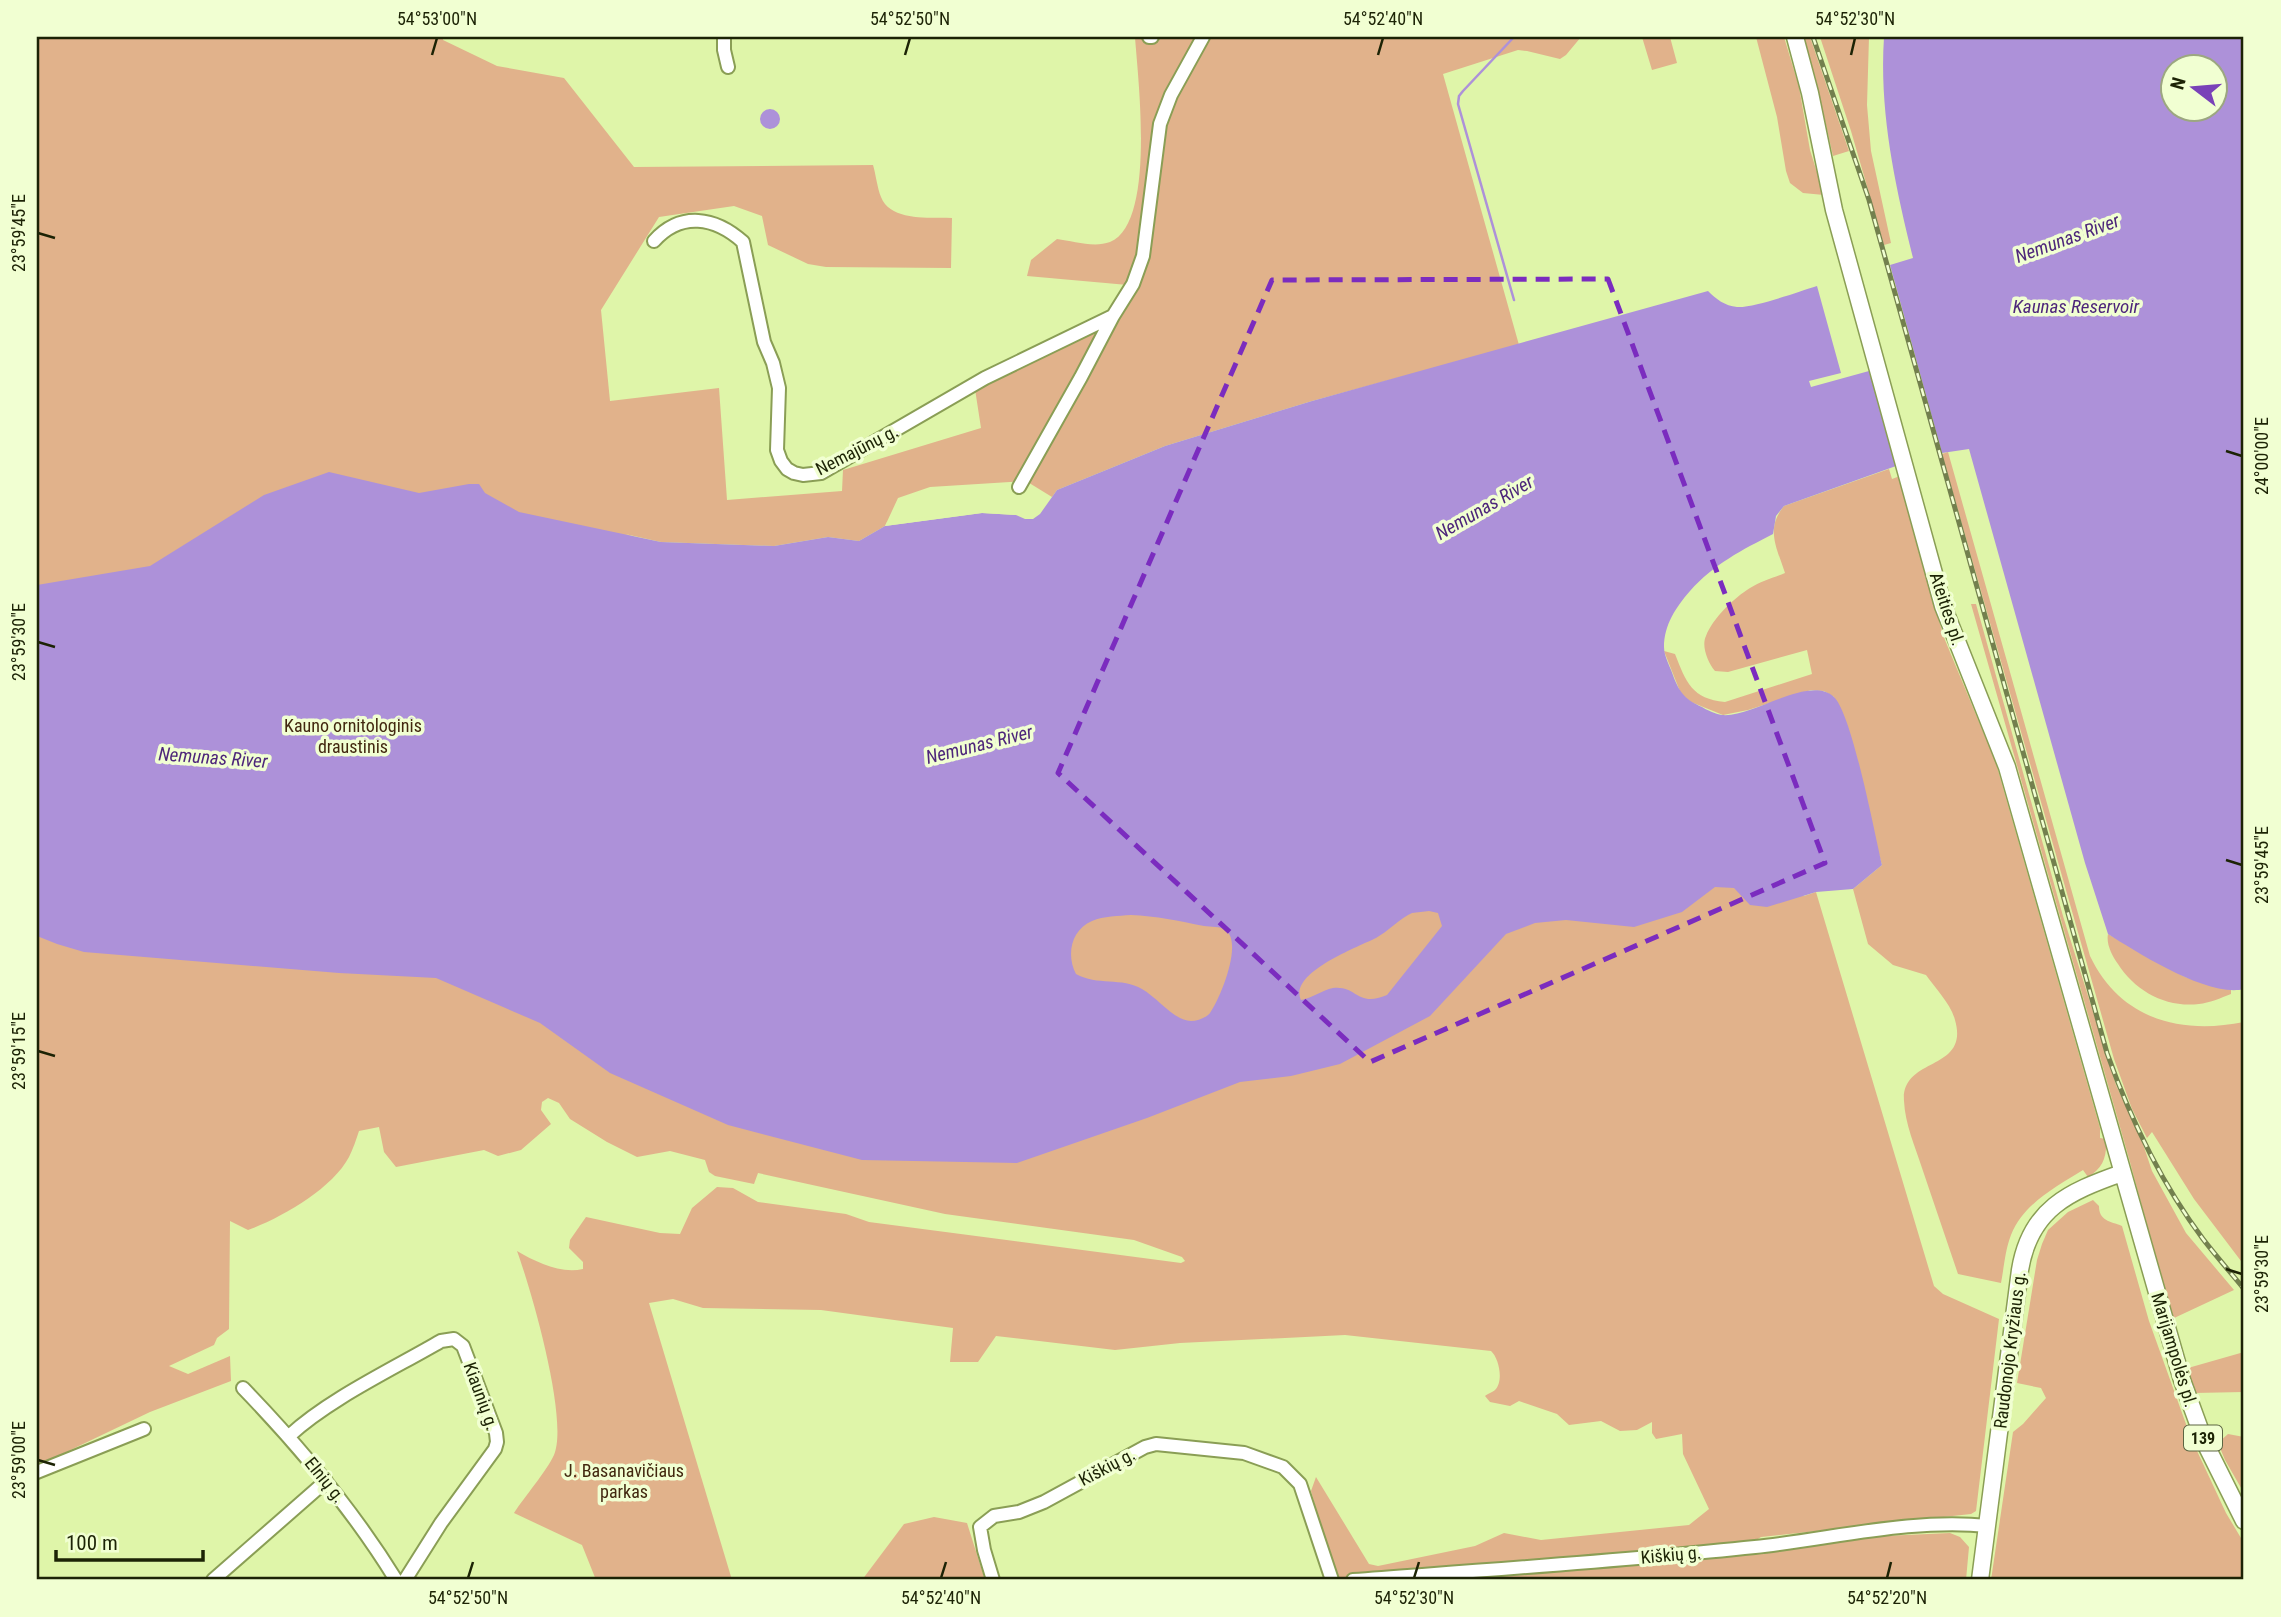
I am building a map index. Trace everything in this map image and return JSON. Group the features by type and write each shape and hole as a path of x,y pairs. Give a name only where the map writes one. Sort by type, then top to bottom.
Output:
{"main road":[{"name":"Ateities pl.","path":"1796,37 1834,210 1943,606 2007,767 2122,1173"},
{"name":"Marijampolės pl.","path":"2122,1173 2182,1380 2205,1443 2244,1521"},
{"name":"Raudonojo Kryžiaus g.","path":"1980,1580 2014,1308 2025,1246 2037,1222 2052,1206 2095,1182 2122,1173"}],"street":[{"path":"724,37 728,67"},
{"path":"1019,487 1133,284 1143,256 1156,144 1164,110 1203,37"},
{"name":"Nemajūnų g.","path":"654,241 664,229 700,221 715,223 731,231 743,242 764,342 779,387 778,450 786,470 803,475 821,473 985,378 1113,316"},
{"name":"Kiaunių g.","path":"289,1436 341,1399 441,1341 454,1339 463,1346 497,1442 495,1449 420,1554 405,1580"},
{"name":"Elnių g.","path":"243,1388 289,1436 326,1481 377,1549 396,1580"},
{"path":"37,1472 144,1429"},
{"name":"Kiškių g.","path":"993,1580 980,1527 994,1517 1019,1512 1044,1502 1145,1447 1156,1444 1244,1453 1283,1466 1300,1484 1332,1580"},
{"path":"213,1580 326,1481"},
{"name":"Kiškių g.","path":"1353,1580 1712,1552 1807,1542 1919,1525 1965,1523 1988,1526"}],"highlighted area":[{"path":"1608,279 1825,863 1370,1062 1058,773 1272,280"}],"green space":[{"name":"J. Basanavičiaus parkas","path":"37,37 443,37 443,40 497,66 564,78 634,167 873,165 881,197 893,211 923,218 952,218 951,268 826,267 808,264 768,245 762,216 734,206 659,217 601,310 610,401 719,388 727,500 842,491 843,470 981,428 975,389 1119,317 1139,286 1027,276 1031,260 1057,239 1090,244 1110,242 1124,229 1134,208 1141,148 1135,37 1581,37 1560,59 1518,50 1443,74 1519,345 1312,401 1165,446 1057,490 1052,497 1026,481 930,487 898,498 885,526 859,541 828,537 774,546 661,542 625,534 1804,896 1816,892 1934,1286 1943,1294 1999,1319 1976,1511 1971,1514 1761,1537 1750,1544 1674,1548 1336,1578 1311,1491 1316,1477 1369,1564 1378,1566 1475,1546 1504,1533 1541,1540 1689,1525 1709,1509 1683,1454 1682,1434 1656,1439 1652,1433 1652,1422 1637,1430 1620,1431 1601,1421 1569,1425 1557,1414 1519,1401 1510,1406 1490,1402 1485,1396 1498,1386 1500,1376 1498,1364 1491,1351 1345,1335 1180,1343 1115,1350 996,1336 978,1362 950,1362 953,1328 821,1310 703,1308 673,1299 649,1303 732,1580 596,1580 582,1545 514,1513 550,1462 557,1438 553,1385 531,1294 517,1251 557,1268 583,1269 583,1262 569,1248 570,1240 586,1217 660,1233 680,1234 692,1208 717,1187 733,1188 758,1202 846,1214 869,1222 1181,1263 1185,1261 1182,1257 1134,1240 945,1214 758,1173 754,1184 715,1176 709,1172 705,1160 670,1151 637,1157 570,1119 559,1103 548,1098 542,1102 541,1110 551,1124 521,1150 498,1156 484,1150 396,1167 384,1152 379,1127 359,1131 341,1169 304,1201 248,1230 230,1221 229,1329 217,1338 214,1345 169,1366 188,1374 230,1356 231,1381 150,1412 37,1466"},
{"path":"1642,37 1670,37 1677,63 1652,70"},
{"path":"1756,37 1784,37 1799,87 1810,150 1824,195 1803,193 1790,183 1777,117"},
{"path":"1801,37 1810,37 1849,151 1833,156 1815,76"},
{"path":"1820,37 1869,37 1867,105 1871,151 1891,243 1884,245"},
{"path":"1948,452 2090,956 2118,995 2154,1018 2197,1026 2244,1022 2244,1265 2194,1199 2152,1132 2147,1138 2132,1109 2114,1059 1942,454"},
{"path":"1889,469 1892,479 1900,476 1945,640 1996,763 2100,1128 2100,1138 2106,1139 2105,1157 2097,1170 2088,1177 2083,1170 2042,1197 2024,1214 2009,1241 2001,1283 1958,1274 1908,1127 1904,1101 1906,1087 1913,1077 1945,1057 1953,1048 1957,1037 1955,1020 1946,1002 1926,975 1893,965 1868,944 1853,889 1882,865 1834,697 1824,691 1811,690 1723,715 1691,702 1681,694 1664,651 1675,654 1687,681 1698,693 1725,702 1812,674 1807,650 1728,672 1715,671 1706,654 1706,636 1719,616 1737,597 1754,586 1785,573 1774,539 1775,523 1784,506"},
{"path":"1971,604 1976,604 2063,916 2116,1085 2143,1144 2152,1171 2186,1233 2234,1290 2172,1319 2130,1162"},
{"path":"2108,934 2185,977 2231,990 2231,994 2207,1003 2187,1005 2152,996 2125,974 2110,950"},
{"path":"2093,1200 2099,1206 2103,1218 2122,1226 2149,1321 2191,1438 2226,1513 2244,1543 2244,1580 1991,1580 2013,1432 2046,1398 2041,1388 2017,1383 2037,1260 2048,1230 2068,1212"},
{"path":"2244,1352 2244,1392 2194,1393 2188,1377 2188,1368"},
{"path":"2228,1434 2244,1437 2244,1493 2218,1443"},
{"path":"934,1517 967,1523 985,1580 862,1580 904,1524"},
{"path":"1950,1533 1960,1537 1969,1547 1966,1580 1403,1580 1695,1557 1884,1536"}],"water":[{"name":"Kaunas Reservoir","path":"1884,37 2244,37 2244,989 2229,990 2193,981 2108,934 2085,863 1969,449 1942,453 1890,265 1913,258 1890,148 1884,93"},
{"path":"770,109 777,112 780,119 777,126 770,129 763,126 760,119 763,112"},
{"name":"Kauno ornitologinis draustinis","path":"1817,286 1841,373 1809,381 1811,387 1869,371 1896,466 1784,506 1776,516 1773,534 1719,565 1690,591 1672,617 1666,631 1664,647 1681,692 1692,702 1717,714 1735,714 1796,693 1823,691 1834,697 1841,708 1855,750 1882,865 1853,889 1816,892 1767,907 1750,905 1734,888 1715,887 1682,912 1634,927 1566,920 1535,923 1506,934 1430,1016 1340,1064 1291,1076 1240,1082 1017,1163 862,1160 728,1125 610,1073 540,1023 436,978 339,973 84,952 37,936 37,585 150,566 264,495 329,472 419,493 479,484 485,493 519,512 661,542 774,546 828,537 859,541 885,526 982,513 1033,519 1040,514 1057,490 1165,446 1312,401 1708,291 1721,302 1745,307","holes":["1429,911 1438,913 1442,926 1387,995 1369,999 1341,988 1333,988 1301,1000 1300,990 1314,971 1341,954 1376,938 1408,915","1131,915 1218,927 1230,936 1232,946 1228,970 1219,996 1204,1018 1184,1020 1134,985 1092,980 1076,974 1071,951 1079,930 1097,919"]}],"pier":[{"path":"982,510 1017,512 1016,515 982,513 885,526 887,522"}],"waterway":[{"path":"1514,37 1463,91 1458,104 1514,300"}],"railway":[{"path":"1813,37 1869,200 2107,1053 2137,1126 2174,1196 2203,1239 2244,1289"}],"water label":[{"name":"Nemunas River","path":"2067,238"},
{"name":"Nemunas River","path":"1484,507"},
{"name":"Nemunas River","path":"979,744"},
{"name":"Nemunas River","path":"213,757"}]}
